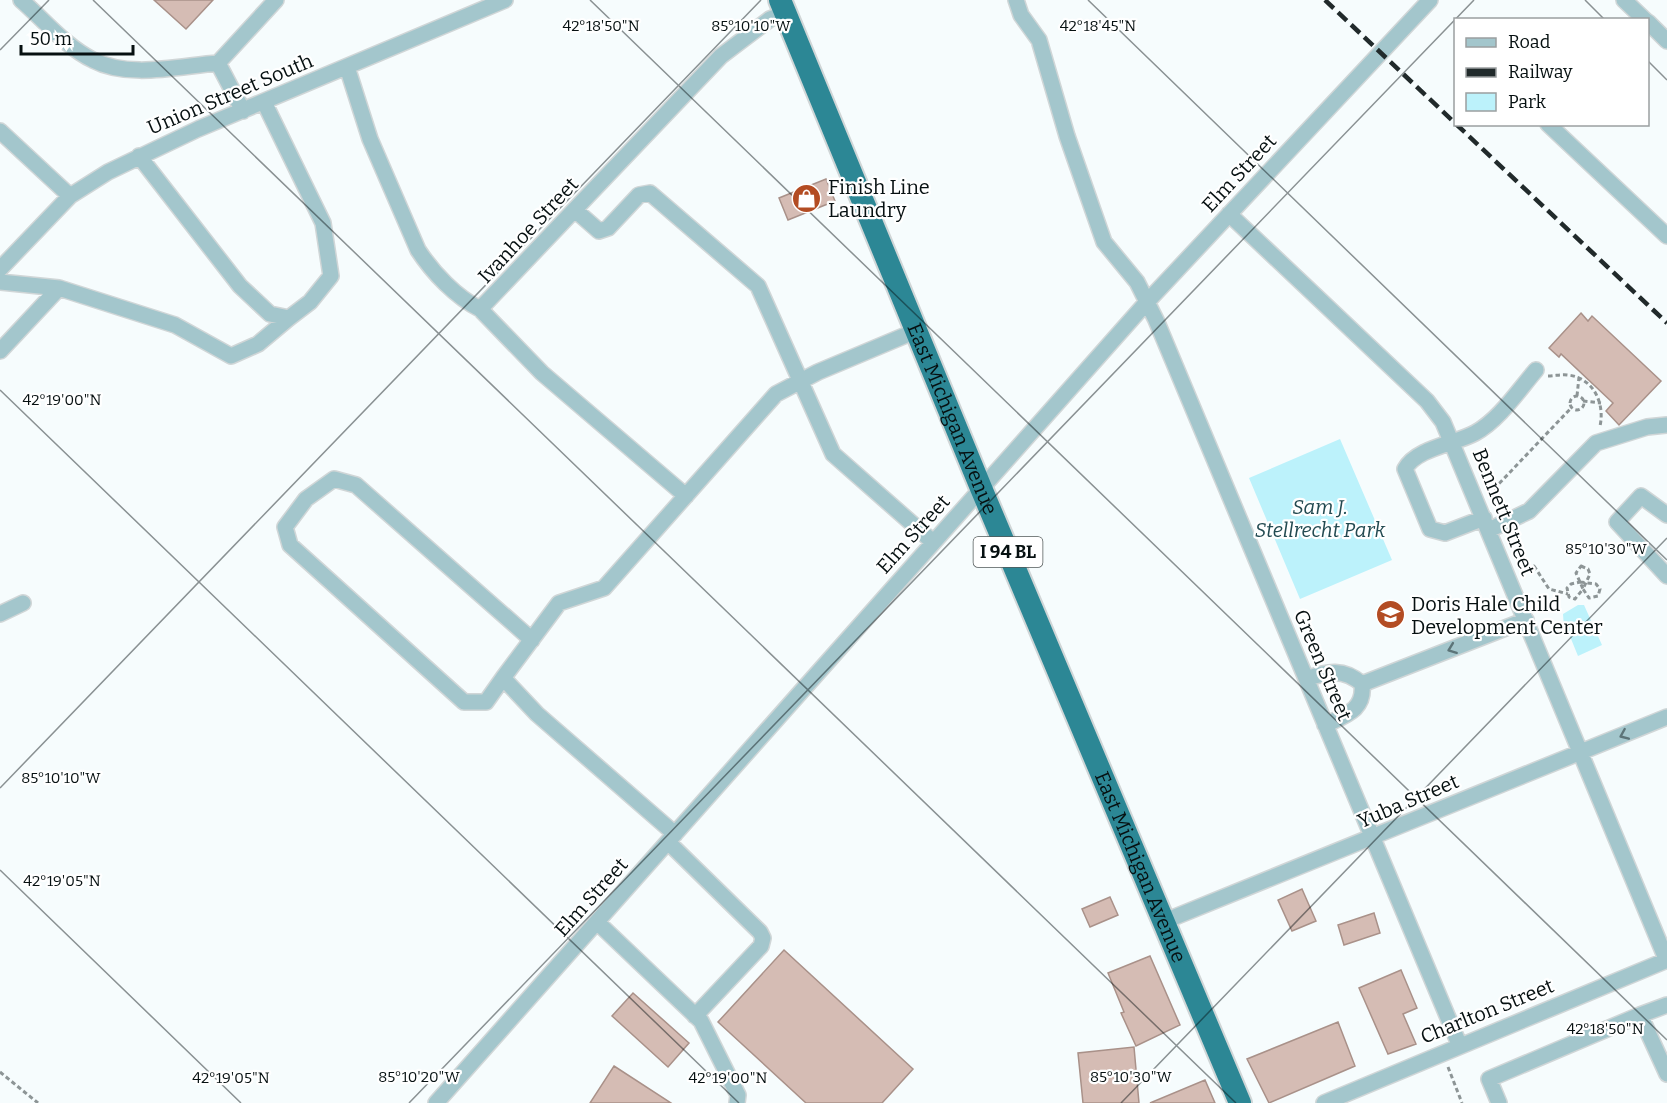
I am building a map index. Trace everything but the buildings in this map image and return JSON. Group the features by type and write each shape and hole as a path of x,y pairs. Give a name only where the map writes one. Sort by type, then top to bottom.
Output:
{"highway":[{"name":"East Michigan Avenue","path":"783,6 981,488 1240,1103"}],"street":[{"path":"21,0 86,56 104,65 130,69 218,63 276,0"},
{"name":"Union Street South","path":"0,269 70,196 139,156 505,0"},
{"name":"Green Street","path":"1016,0 1021,15 1039,40 1067,136 1104,242 1137,282 1156,320 1460,1044"},
{"name":"Elm Street","path":"436,1103 1146,303 1430,0"},
{"path":"1624,0 1643,18"},
{"name":"Ivanhoe Street","path":"347,67 370,139 418,250 427,263 466,302 480,309 721,56 770,19 783,6"},
{"path":"1649,24 1667,41"},
{"path":"218,63 243,111"},
{"path":"0,282 59,288 175,325 231,356 258,344 310,302 331,276 323,223 264,102"},
{"path":"1550,126 1667,236"},
{"path":"0,131 70,196"},
{"path":"139,156 240,286 270,314 289,318"},
{"path":"575,210 599,231 608,228 639,195 650,193 758,286 833,454 933,542"},
{"name":"Bennett Street","path":"1229,214 1427,401 1443,422 1667,961"},
{"path":"0,351 59,288"},
{"path":"480,309 542,373 686,496"},
{"path":"532,640 356,485 334,479 306,499 285,527 290,545 464,702 486,702 560,603 604,588 776,394 918,330"},
{"path":"1536,370 1483,428 1424,454 1413,460 1405,469 1427,525 1434,531 1445,533 1529,511 1596,443 1647,426 1667,425"},
{"path":"1667,515 1641,496 1617,522 1667,576"},
{"path":"0,614 23,603"},
{"path":"1362,684 1526,620"},
{"path":"1307,679 1337,671 1354,676 1362,684 1363,695 1360,705 1354,711 1326,725"},
{"path":"503,678 537,714 671,838 760,932 763,938 762,946 695,1016"},
{"name":"Yuba Street","path":"1165,921 1667,717"},
{"path":"597,922 701,1021 738,1095 738,1103"},
{"name":"Charlton Street","path":"1324,1103 1460,1044 1667,961"},
{"path":"1499,1103 1490,1079 1667,1005"},
{"path":"1640,1015 1667,1074"}],"path":[{"path":"1536,370 1550,377 1566,375 1579,378 1595,392 1601,404 1602,414 1596,443"},
{"path":"1572,407 1570,401 1577,396 1579,378"},
{"path":"1577,396 1583,401 1601,404"},
{"path":"1572,407 1579,409 1583,401"},
{"path":"1494,489 1572,407"},
{"path":"1527,569 1534,566 1552,591 1575,598 1583,589 1587,583 1590,571 1583,567 1576,570 1580,582 1583,589 1589,598 1598,596 1600,587 1587,583 1580,582 1569,585 1568,594"},
{"path":"1448,1067 1462,1103"},
{"path":"0,1072 38,1103"}],"green space":[{"name":"Sam J. Stellrecht Park","path":"1340,439 1392,560 1300,599 1249,478"},
{"path":"1578,605 1584,605 1602,645 1578,656 1567,629 1564,629 1563,614"}],"railway":[{"path":"1325,0 1454,122"},
{"path":"1458,126 1667,323"}],"place":[{"name":"Finish Line Laundry","path":"807,199"},
{"name":"Doris Hale Child Development Center","path":"1390,615"}]}
